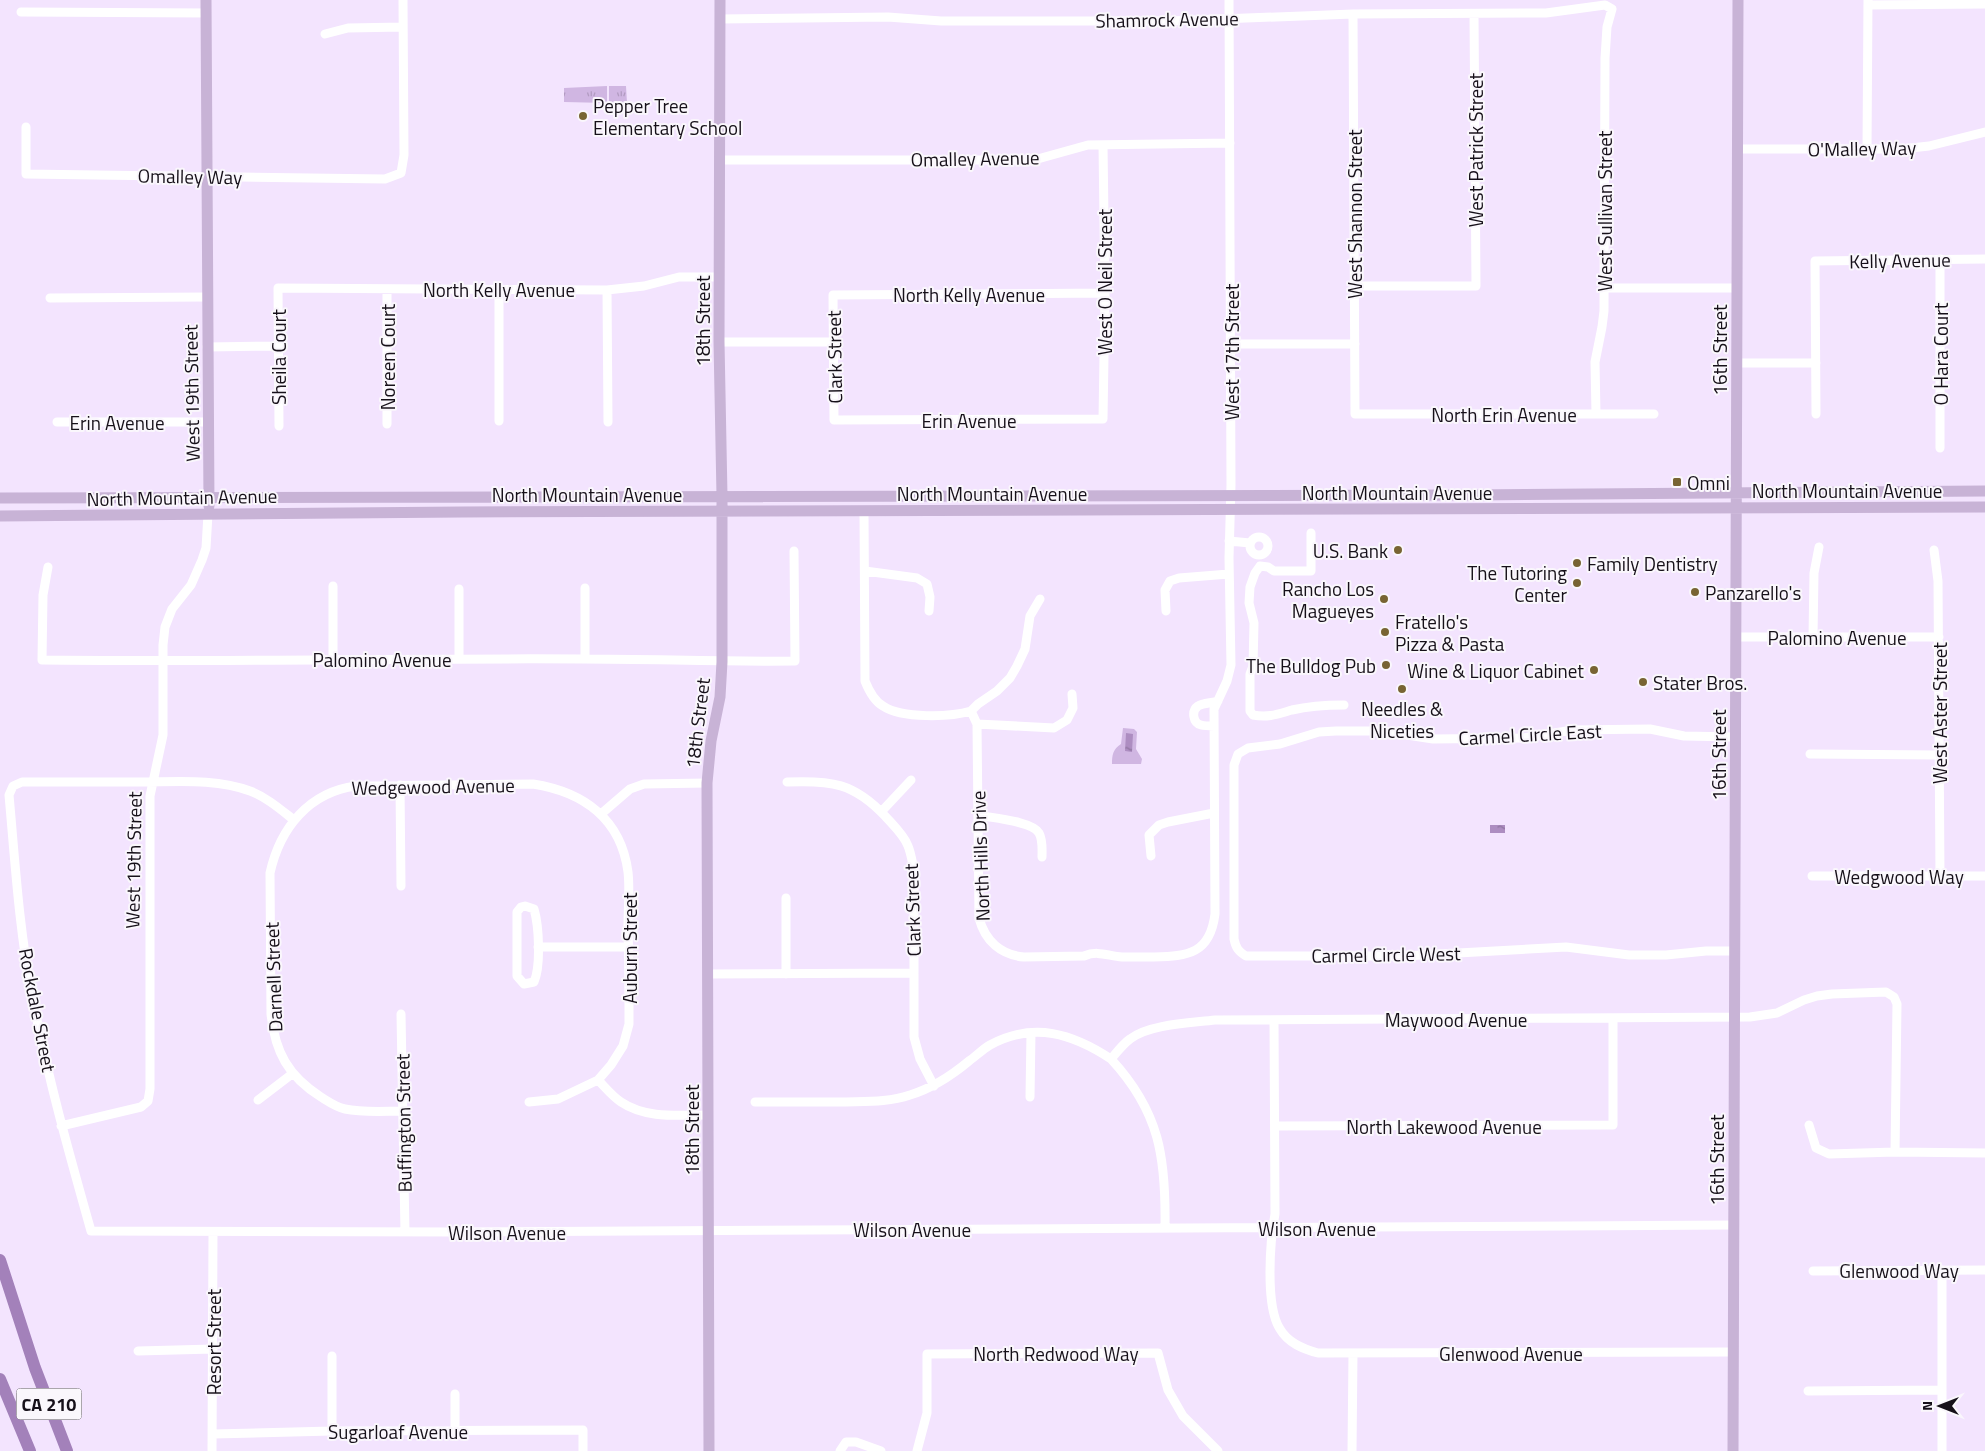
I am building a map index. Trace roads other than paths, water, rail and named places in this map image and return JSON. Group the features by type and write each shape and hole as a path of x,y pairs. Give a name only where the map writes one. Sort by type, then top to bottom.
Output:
{"highway":[{"name":"CA 210","path":"0,1260 33,1363 68,1451"},
{"name":"CA 210","path":"0,1379 30,1451"}],"main road":[{"name":"West 19th Street","path":"206,0 208,514"},
{"name":"18th Street","path":"710,1451 707,783 711,741 720,697 722,662 722,496 719,342 720,0"},
{"name":"16th Street","path":"1733,1451 1738,0"},
{"name":"North Mountain Avenue","path":"0,498 1985,491"},
{"path":"1469,510 1470,494"},
{"name":"North Mountain Avenue","path":"0,516 722,511 1469,510 1736,507 1985,508"}],"street":[{"path":"325,34 348,28 403,27 403,0"},
{"name":"West 17th Street","path":"1214,760 1214,709 1228,681 1231,665 1229,574 1231,344 1229,0"},
{"path":"1867,149 1868,2 1985,4"},
{"name":"Shamrock Avenue","path":"720,19 888,17 941,21 1169,21 1353,14 1546,13 1595,5 1605,5 1612,9"},
{"name":"West Sullivan Street","path":"1596,414 1595,362 1602,327 1604,288 1605,58 1607,27 1612,9"},
{"path":"21,12 206,13"},
{"name":"West Shannon Street","path":"1353,14 1355,414"},
{"name":"West Patrick Street","path":"1354,286 1476,286 1474,14"},
{"name":"Omalley Way","path":"26,127 26,174 385,179 401,173 404,155 403,27"},
{"name":"O'Malley Way","path":"1738,149 1867,149 1929,146 1985,132"},
{"name":"Omalley Avenue","path":"720,160 1034,160 1088,145 1230,143"},
{"name":"West O Neil Street","path":"1103,145 1105,293 1103,419"},
{"name":"O Hara Court","path":"1940,259 1940,448"},
{"name":"Kelly Avenue","path":"1816,363 1815,261 1985,259"},
{"name":"North Kelly Avenue","path":"278,288 607,290 644,286 679,277 719,277"},
{"name":"Sheila Court","path":"278,288 279,426"},
{"path":"499,288 499,421"},
{"path":"1604,288 1737,288"},
{"name":"Noreen Court","path":"387,289 387,424"},
{"path":"607,290 608,422"},
{"name":"North Kelly Avenue","path":"833,295 1105,293"},
{"name":"Clark Street","path":"833,295 834,420"},
{"path":"50,298 207,297"},
{"path":"719,342 833,342"},
{"path":"1231,344 1355,344"},
{"path":"207,346 278,346"},
{"path":"1737,363 1816,363 1816,414"},
{"name":"North Erin Avenue","path":"1355,414 1654,414"},
{"name":"Erin Avenue","path":"834,420 1103,419"},
{"name":"Erin Avenue","path":"57,422 208,422"},
{"path":"864,512 866,681 873,696 882,706 907,714 962,714 972,711 1010,678 1025,649 1030,616 1040,599"},
{"name":"West 19th Street","path":"61,1126 141,1107 148,1101 150,1089 150,796 163,736 165,627 172,609 190,585 202,560 206,548 208,514"},
{"path":"1260,566 1274,570 1310,570 1311,533"},
{"path":"1229,541 1250,543 1258,536 1267,541 1266,552 1259,555 1253,553 1250,543"},
{"path":"1813,637 1814,573 1819,547"},
{"name":"West Aster Street","path":"1934,550 1938,581 1940,876"},
{"name":"Palomino Avenue","path":"48,567 43,595 42,660 585,659 722,662 795,661 794,551"},
{"path":"1259,555 1260,566 1255,573 1250,587 1249,603 1254,624 1254,666 1250,674 1250,710 1254,716 1264,717 1293,710 1344,705"},
{"path":"865,570 917,578 927,584 930,597 929,610"},
{"path":"1166,611 1165,590 1170,581 1179,578 1229,574"},
{"path":"333,586 333,659"},
{"path":"585,588 585,659"},
{"path":"459,589 459,659"},
{"name":"Palomino Avenue","path":"1736,637 1939,638"},
{"path":"977,724 1054,728 1067,720 1073,708 1072,694"},
{"path":"1214,726 1200,725 1195,721 1194,715 1195,710 1200,705 1218,701"},
{"name":"North Hills Drive","path":"972,711 977,724 979,918 982,929 997,947 1008,954 1024,957 1084,956 1092,952 1098,952 1122,957 1140,957 1185,955 1197,950 1211,931 1216,914 1214,760"},
{"name":"Carmel Circle East","path":"1238,754 1248,748 1280,744 1319,732 1336,731 1381,731 1433,739 1522,738 1573,730 1650,729 1684,736 1735,737"},
{"name":"Carmel Circle West","path":"1238,754 1234,765 1233,792 1234,939 1235,946 1246,956 1404,956 1566,947 1629,955 1734,951"},
{"path":"1810,754 1940,755"},
{"name":"Clark Street","path":"787,782 814,780 847,788 864,796 881,812 908,845 914,869 914,1037 920,1059 934,1086"},
{"path":"881,812 911,780"},
{"name":"Rockdale Street","path":"90,1231 61,1126 30,985 17,882 10,795 13,786 22,782 152,782"},
{"path":"152,782 205,783 241,788 274,803 294,820"},
{"path":"601,814 630,789 644,784 707,783"},
{"name":"Wedgewood Avenue","path":"294,820 314,801 338,789 356,786 400,785 533,784 553,788 570,795 585,802 601,814"},
{"path":"400,785 401,886"},
{"path":"1151,856 1149,835 1159,825 1214,813"},
{"name":"Auburn Street","path":"598,1080 611,1065 623,1046 629,1024 628,874 620,842 601,814"},
{"path":"978,815 1030,825 1039,832 1042,840 1042,857"},
{"name":"Darnell Street","path":"294,820 283,835 274,854 270,873 271,1014 274,1036 281,1056 292,1074 312,1091 332,1104 345,1109 404,1111"},
{"name":"Wedgwood Way","path":"1812,876 1985,876"},
{"path":"786,898 786,974"},
{"path":"521,907 534,909 538,947 536,977 534,982 524,984 517,976 517,912 521,907"},
{"path":"538,947 629,947"},
{"path":"709,974 914,973"},
{"name":"Maywood Avenue","path":"1111,1059 1130,1038 1139,1034 1157,1028 1215,1020 1765,1016 1777,1014 1804,1000 1817,996 1886,992 1894,997 1897,1004 1895,1152"},
{"name":"Buffington Street","path":"401,1014 405,1232"},
{"name":"North Lakewood Avenue","path":"1275,1126 1613,1125 1613,1018"},
{"path":"1273,1228 1275,1214 1274,1020"},
{"path":"1030,1097 1031,1033"},
{"path":"755,1102 887,1101 911,1095 934,1086 949,1077 989,1045 1008,1037 1031,1033 1056,1034 1074,1038 1093,1047 1111,1059 1127,1076 1141,1096 1161,1146 1166,1191 1165,1227"},
{"path":"258,1100 292,1074"},
{"path":"529,1102 558,1099 598,1080 620,1102 637,1110 659,1115 708,1115"},
{"path":"1809,1125 1816,1148 1829,1154 1895,1152 1985,1153"},
{"name":"Wilson Avenue","path":"90,1231 213,1233 1165,1227 1734,1226"},
{"name":"Glenwood Avenue","path":"1273,1228 1272,1302 1280,1329 1292,1343 1303,1350 1318,1354 1733,1352"},
{"name":"Resort Street","path":"212,1451 213,1233"},
{"path":"1942,1270 1942,1451"},
{"name":"Glenwood Way","path":"1813,1271 1985,1270"},
{"path":"138,1351 213,1350"},
{"name":"North Redwood Way","path":"918,1451 927,1413 927,1354 1158,1353 1168,1390 1183,1416 1218,1451"},
{"path":"1352,1451 1354,1353"},
{"path":"332,1356 332,1431"},
{"path":"1808,1391 1942,1390"},
{"path":"455,1394 455,1431"},
{"name":"Sugarloaf Avenue","path":"213,1434 332,1431 583,1430 583,1451"},
{"path":"840,1451 846,1442 856,1442 881,1451"}],"water":[{"path":"1126,733 1133,734 1132,752 1125,751"},
{"path":"1490,825 1505,825 1505,833 1490,833"}],"place":[{"name":"Pepper Tree Elementary School","path":"583,116"},
{"name":"Omni","path":"1677,482"},
{"name":"U.S. Bank","path":"1398,550"},
{"name":"Family Dentistry","path":"1577,563"},
{"name":"The Tutoring Center","path":"1577,583"},
{"name":"Panzarello's","path":"1695,592"},
{"name":"Rancho Los Magueyes","path":"1384,599"},
{"name":"Fratello's Pizza & Pasta","path":"1385,632"},
{"name":"The Bulldog Pub","path":"1386,665"},
{"name":"Wine & Liquor Cabinet","path":"1594,670"},
{"name":"Stater Bros.","path":"1643,682"},
{"name":"Needles & Niceties","path":"1402,689"}]}
